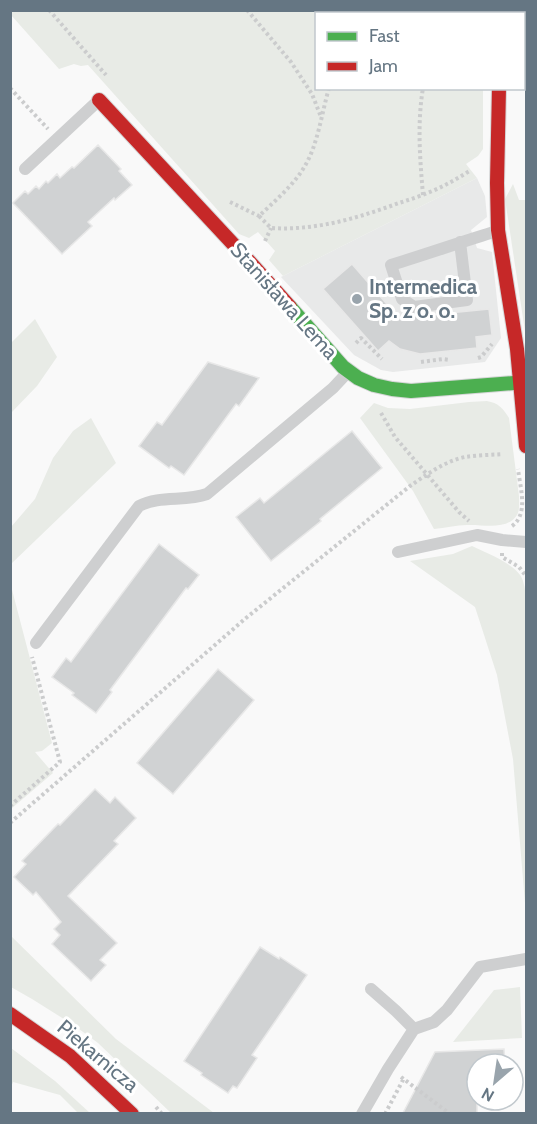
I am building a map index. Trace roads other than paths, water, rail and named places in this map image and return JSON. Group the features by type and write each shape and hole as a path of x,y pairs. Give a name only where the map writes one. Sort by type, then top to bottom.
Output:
{"street":[{"path":"499,90 498,230 524,382 526,446"},
{"name":"Stanisława Lema","path":"99,100 247,259 348,372 358,379 391,390 411,391 524,382"},
{"name":"Piekarnicza","path":"10,1014 70,1056 124,1111"},
{"name":"Piekarnicza","path":"10,1028 36,1031"}],"lane":[{"path":"26,169 99,100"},
{"path":"460,242 467,300 414,307 402,299 391,265 460,242 498,230"},
{"path":"36,643 139,506 148,501 197,497 207,494 333,388 348,372"},
{"path":"398,552 477,535 526,542"},
{"path":"362,1113 414,1029 434,1022 447,1010 480,967 526,959"},
{"path":"371,989 414,1029"}],"place":[{"name":"Intermedica Sp. z o. o.","path":"357,299"}]}
